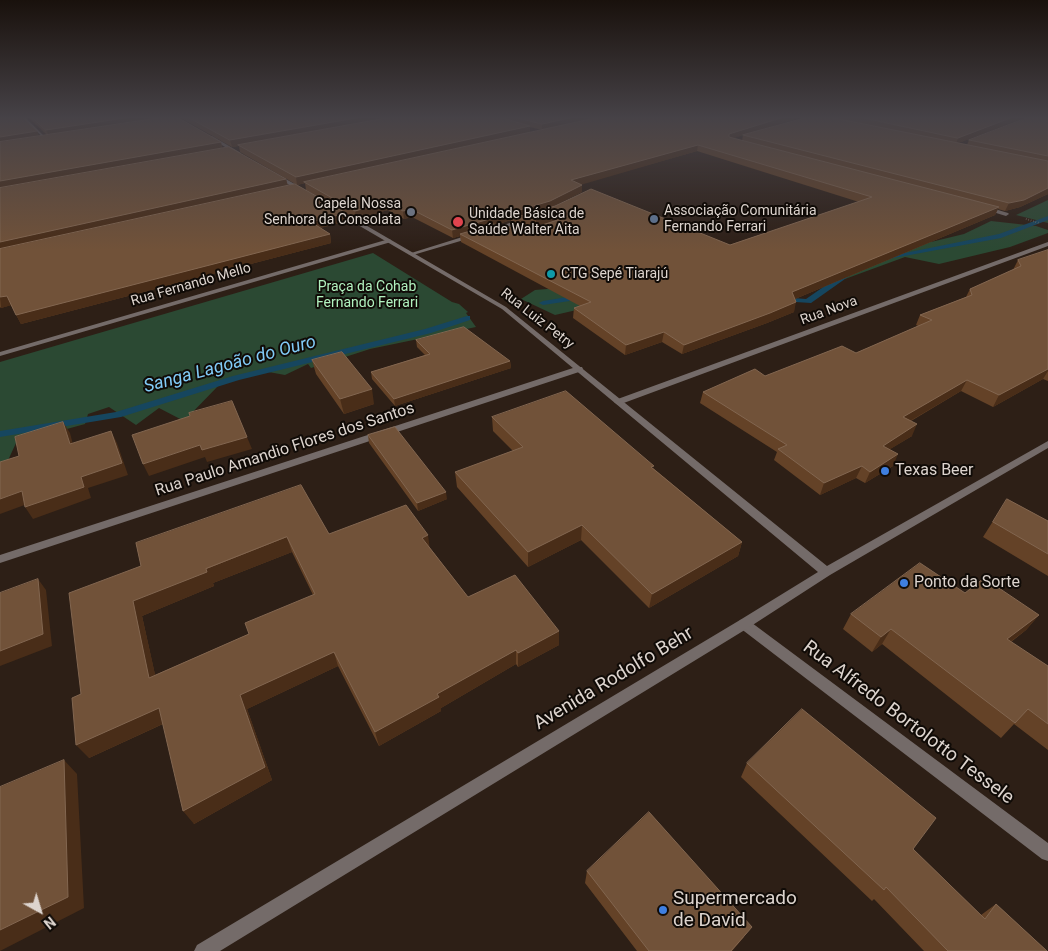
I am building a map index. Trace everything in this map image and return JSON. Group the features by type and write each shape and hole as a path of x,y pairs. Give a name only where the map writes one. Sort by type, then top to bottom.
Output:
{"street":[{"path":"267,170 316,198"},
{"path":"289,190 308,186"},
{"name":"Rua Luiz Petry","path":"324,203 504,308 826,572"},
{"path":"977,206 1006,214"},
{"path":"411,254 526,220"},
{"path":"490,230 518,231"},
{"name":"Rua Fernando Mello","path":"0,354 389,241"},
{"name":"Rua Nova","path":"618,402 1048,244"},
{"name":"Rua Paulo Amandio Flores dos Santos","path":"0,559 579,369"},
{"name":"Avenida Rodolfo Behr","path":"203,951 744,624 826,572 1048,444"},
{"name":"Rua Alfredo Bortolotto Tessele","path":"744,624 1048,853"}],"green space":[{"path":"1048,200 1048,223 1016,215"},
{"path":"991,221 1036,226 1048,230 1048,233 1010,247 939,264 905,257 845,279 827,274 912,242 931,242 964,234"},
{"name":"Praça da Cohab Fernando Ferrari","path":"373,253 452,302 459,304 468,312 466,313 476,327 370,349 311,368 308,364 285,375 263,371 220,384 184,421 159,408 136,425 109,407 88,414 85,424 16,443 4,469 0,471 0,362"},
{"path":"571,287 583,293 581,309 555,315 521,299 535,290"}],"building":[{"path":"0,161 111,161 0,181"},
{"path":"149,161 255,161 286,179 0,242 0,188"},
{"path":"268,161 368,161 296,177"},
{"path":"398,161 639,161 571,180 582,185 550,201 452,230 411,209 403,211 387,202 355,211 304,182"},
{"path":"753,161 823,161 999,207 792,292 796,302 684,345 664,332 626,345 574,308 591,302 460,234 494,224 499,227 536,227 567,217 568,213 564,210 536,219 511,219 555,206 591,189 730,245 872,197"},
{"path":"846,161 1048,161 1048,188 1024,200 1009,203"},
{"path":"295,184 346,213 311,222 330,234 16,315 7,296 0,297 0,249"},
{"path":"1048,250 1048,369 999,395 967,380 903,417 917,424 883,446 898,454 870,472 862,466 824,483 778,449 787,445 703,392 755,369 765,376 842,346 856,353 932,320 920,315 972,295 970,289 1021,266 1018,260"},
{"path":"464,327 510,361 394,399 371,372 430,354 416,340"},
{"path":"342,352 372,389 340,399 312,360"},
{"path":"566,391 654,466 651,467 742,542 652,594 582,525 528,552 455,472 523,447 492,417"},
{"path":"232,401 247,437 202,450 200,445 143,464 132,435 190,416 189,413"},
{"path":"63,422 70,444 111,431 122,463 81,477 84,487 25,507 22,491 0,499 0,462 19,456 15,437"},
{"path":"395,427 446,492 417,503 368,435"},
{"path":"301,485 329,534 406,505 428,535 422,538 468,597 515,575 559,631 518,653 516,650 437,694 439,697 375,732 334,652 240,695 265,767 183,811 159,708 76,745 72,698 81,694 69,593 141,566 136,543","holes":["287,537 315,594 245,623 249,634 149,678 133,601 207,572 206,569"]},
{"path":"1007,499 1048,521 1048,554 993,522"},
{"path":"920,563 965,593 984,578 1039,615 1007,639 1048,666 1048,724 1028,709 1015,723 891,629 881,637 851,614"},
{"path":"38,579 43,634 0,651 0,593"},
{"path":"802,709 936,818 913,849 985,919 996,904 1047,951 948,951 886,887 884,890 747,763"},
{"path":"64,760 68,897 0,930 0,787"},
{"name":"Supermercado de David","path":"649,812 752,927 731,951 649,951 587,871"}],"waterway":[{"name":"Sanga Lagoão do Ouro","path":"883,258 1001,236 1048,218"},
{"name":"Sanga Lagoão do Ouro","path":"780,299 808,301 848,274"},
{"name":"Sanga Lagoão do Ouro","path":"543,303 580,297"},
{"name":"Sanga Lagoão do Ouro","path":"0,434 117,415 236,378 428,331 467,318"}],"place":[{"name":"Capela Nossa Senhora da Consolata","path":"411,212"},
{"name":"Associação Comunitária Fernando Ferrari","path":"654,219"},
{"name":"Unidade Básica de Saúde Walter Aita","path":"458,222"},
{"name":"CTG Sepé Tiarajú","path":"551,274"},
{"name":"Texas Beer","path":"885,471"},
{"name":"Ponto da Sorte","path":"904,583"},
{"name":"Supermercado de David","path":"663,910"}]}
